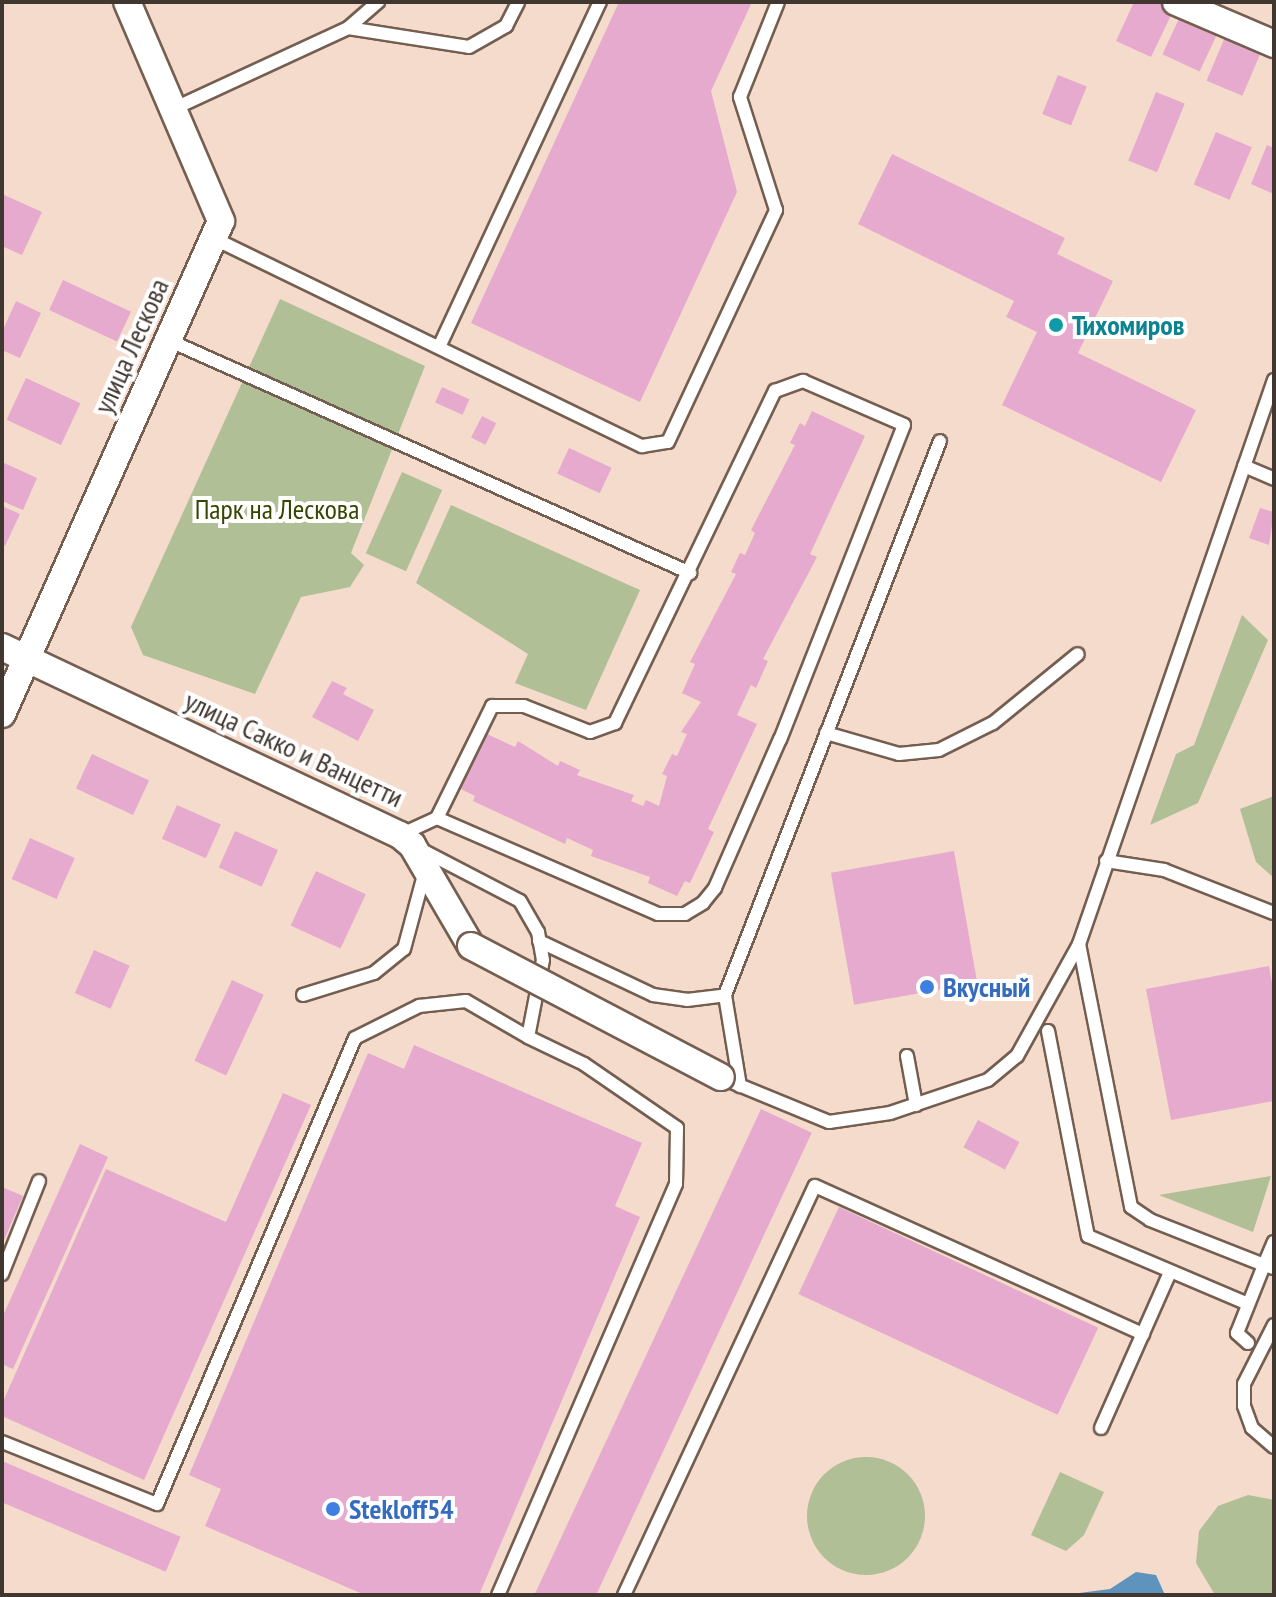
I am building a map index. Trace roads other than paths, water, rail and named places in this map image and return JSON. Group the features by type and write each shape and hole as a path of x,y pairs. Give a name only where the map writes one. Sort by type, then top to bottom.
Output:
{"street":[{"name":"улица Лескова","path":"2,714 221,221 127,2"},
{"path":"1176,2 1274,44"},
{"name":"улица Сакко и Ванцетти","path":"2,647 406,840 426,868 471,946 731,1081"}],"lane":[{"path":"172,110 348,28 378,2"},
{"path":"348,28 469,47 506,26 518,2"},
{"path":"439,347 600,2"},
{"path":"213,238 642,446 668,442 776,210 740,97 778,2"},
{"path":"168,340 690,573"},
{"path":"940,441 725,995 731,1081 829,1122 860,1120 988,1080 1017,1056 1079,944 1274,380"},
{"path":"437,818 658,914 685,914 703,903 715,888 780,739 904,425 803,381 775,391 690,573 615,723 590,732 524,706 492,706 437,818 406,840 520,901 539,941 543,960 528,1037"},
{"path":"1244,466 1274,479"},
{"path":"826,733 899,754 939,750 993,723 1078,654"},
{"path":"1106,861 1164,870 1274,913"},
{"path":"303,995 374,973 404,949 426,868"},
{"path":"539,941 653,995 687,1000 725,995"},
{"path":"1079,944 1131,1207 1150,1220 1269,1267"},
{"path":"2,1442 157,1504 355,1038 419,1006 466,1001 528,1037 584,1064 677,1128 676,1184 498,1595"},
{"path":"1048,1031 1088,1236 1248,1304"},
{"path":"907,1056 916,1105"},
{"path":"2,1274 39,1181"},
{"path":"624,1595 815,1186 1143,1334"},
{"path":"1248,1343 1237,1333 1248,1304 1269,1267 1274,1242"},
{"path":"1101,1428 1170,1272"},
{"path":"1274,1325 1244,1384 1244,1406 1252,1428 1274,1447"}],"water":[{"path":"1136,1572 1156,1575 1165,1595 1064,1595 1110,1589"}],"place":[{"name":"Тихомиров","path":"1056,325"},
{"name":"Вкусный","path":"927,987"},
{"name":"Stekloff54","path":"333,1509"}],"park label":[{"name":"Парк на Лескова","path":"277,509"}]}
